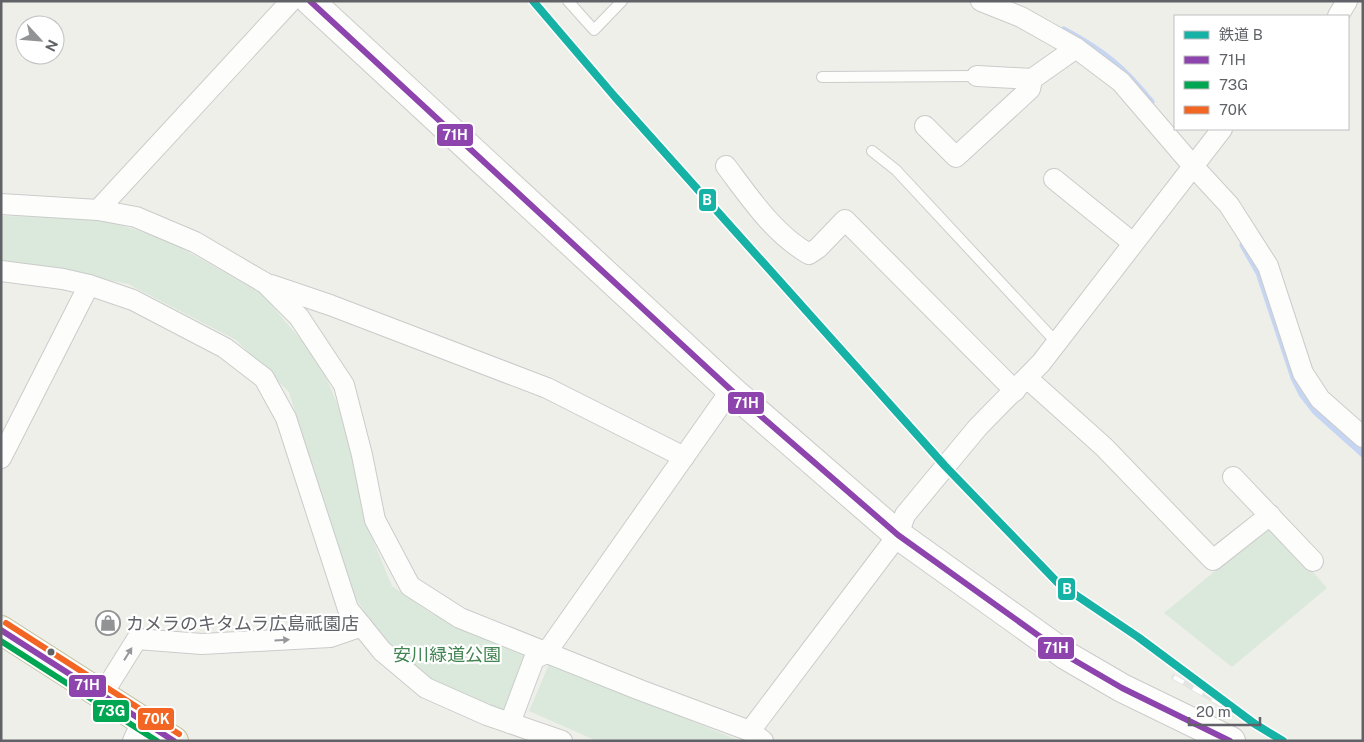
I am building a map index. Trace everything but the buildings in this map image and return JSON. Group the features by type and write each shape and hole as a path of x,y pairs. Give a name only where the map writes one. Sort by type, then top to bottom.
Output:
{"highway":[{"path":"1,630 102,695 137,731 174,741"}],"main road":[{"path":"310,1 731,390 898,535 1067,656 1122,688 1231,741"}],"street":[{"path":"98,210 291,1"},
{"path":"981,1 1020,17 1076,48 1122,82 1193,166 1229,205 1268,266 1302,373 1320,399 1363,437"},
{"path":"1339,15 1347,1"},
{"path":"977,76 1032,80 1076,48"},
{"path":"925,126 956,157 1030,89 1032,80"},
{"path":"265,284 299,317 344,385 362,456 375,520 410,586 460,618 757,736 898,535 905,515 978,427 1021,385 1057,343 1221,130"},
{"path":"726,166 764,216 798,248 808,254 818,248 845,220 1021,385 1104,447 1213,560 1270,515"},
{"path":"1054,179 1133,243"},
{"path":"1,204 98,210 136,216 195,242 265,284 330,305 547,388 684,457"},
{"path":"1,271 63,279 133,300 225,348 264,378 286,418 348,609 382,651 426,688 510,723 562,741"},
{"path":"1,458 88,285"},
{"path":"510,723 534,659 546,653 731,390"},
{"path":"1232,477 1313,562"},
{"path":"102,695 137,639 202,644 320,638 330,637 362,626"}],"lane":[{"path":"568,1 594,30 622,1"},
{"path":"822,77 977,76"},
{"path":"872,151 896,170 1057,343"}],"green space":[{"name":"安川緑道公園","path":"1,216 96,218 164,238 262,294 319,361 344,420 367,526 392,586 431,613 525,654 504,710 427,681 384,642 353,594 289,392 236,340 128,284 34,265 1,265"},
{"path":"1271,525 1327,588 1232,667 1164,613"},
{"name":"安川緑道公園","path":"550,662 740,741 597,741 529,711"}],"waterway":[{"path":"1064,30 1090,45 1112,61 1132,79 1151,102"},
{"path":"1243,245 1259,273 1294,378 1302,394 1316,412 1363,454"}],"railway":[{"path":"1174,677 1252,722"}],"rail line":[{"name":"B","path":"533,1 615,97 945,466 1058,583 1138,637 1255,724 1283,741"}],"transit line":[{"name":"71H","path":"310,1 731,390 898,535 1067,656 1122,688 1230,741"},
{"name":"70K","path":"6,623 179,734"},
{"name":"71H","path":"1,630 174,741"},
{"name":"73G","path":"1,641 157,741"}],"place":[{"name":"カメラのキタムラ広島祇園店","path":"108,623"}]}
